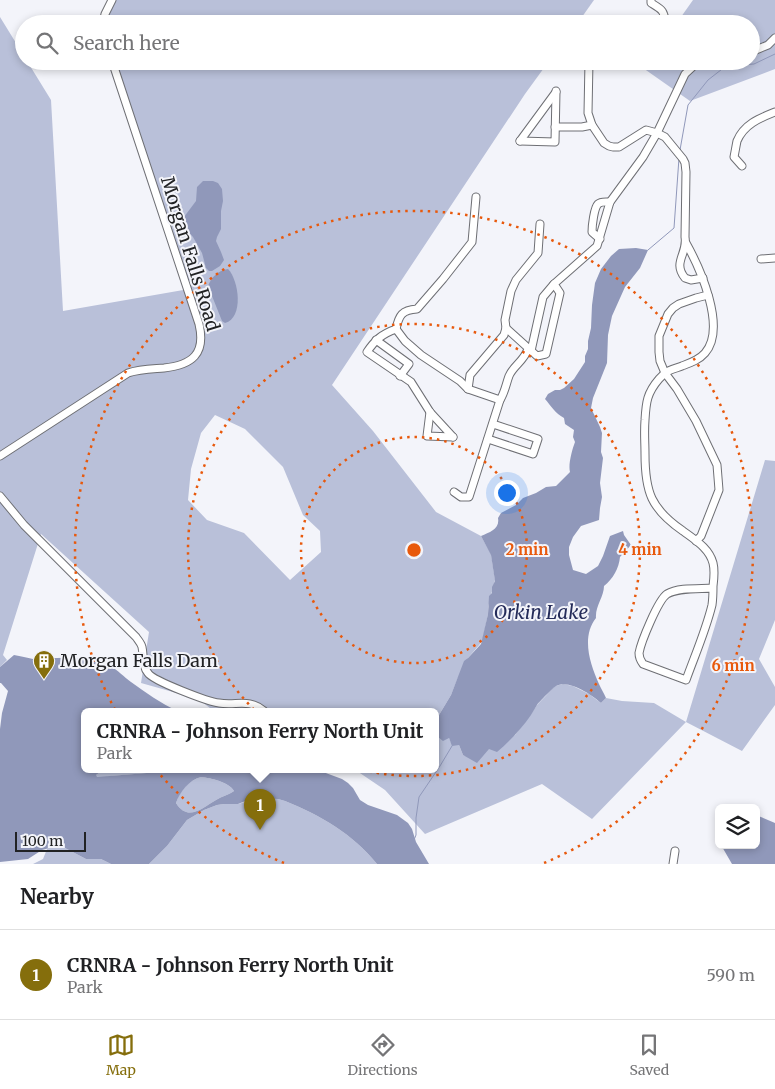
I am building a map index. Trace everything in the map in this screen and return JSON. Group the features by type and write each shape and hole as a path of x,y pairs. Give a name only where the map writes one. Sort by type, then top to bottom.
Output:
{"street":[{"path":"105,15 112,0"},
{"path":"651,0 651,3 663,11 665,15"},
{"path":"760,48 768,45 775,38"},
{"name":"Morgan Falls Road","path":"0,456 128,373 136,370 166,368 177,365 192,358 201,346 202,338 199,324 115,70"},
{"path":"589,70 588,114 604,142 609,146 619,147 646,130 657,132 665,137 683,159 686,172 686,243 679,268 685,278 691,280 703,278"},
{"path":"454,492 461,497 469,497 500,400 510,375 530,350 543,297 554,284 597,246 610,202 643,157 685,74 689,70"},
{"path":"556,91 555,127 555,142 520,141 556,91"},
{"path":"742,166 734,157 737,141 744,130 754,121 775,112"},
{"path":"555,127 582,127 592,124"},
{"path":"476,197 472,242 417,309 408,309 402,314 396,329 404,342 460,381 468,389 500,400"},
{"path":"600,239 592,232 596,207 599,203 610,202"},
{"path":"468,389 470,375 504,336 511,291 516,280 538,253 540,224"},
{"path":"686,243 703,278 708,295 714,328 713,336 710,347 705,354 697,360 665,373 651,388 646,406 646,484 656,507 662,514 706,549 713,562 715,574 712,602 707,622 686,680 642,664 639,657 640,648 654,614 664,597 675,591 713,588"},
{"path":"761,259 775,258"},
{"path":"506,328 537,356 546,354 560,293 554,284"},
{"path":"696,541 701,536 719,490 717,465 696,421 665,373 660,361 659,336 668,314 674,308 679,304 708,295"},
{"path":"396,329 386,332 376,340 367,352 411,382 430,412"},
{"path":"376,340 409,364 400,376"},
{"path":"488,439 533,454 538,439 493,424"},
{"path":"0,496 24,525 136,637 142,648 145,669 151,677 219,704 251,703 260,708"},
{"path":"673,864 675,851"}],"shaded area":[{"path":"111,0 594,0 583,15 107,15 107,5"},
{"path":"693,0 775,0 775,69 690,101 646,70 760,70 760,15 682,15"},
{"path":"0,17 15,41 15,70 33,70 51,100 63,311 189,289 119,70 542,70 332,385 373,431 436,512 481,536 491,554 495,580 483,638 468,658 451,695 439,715 439,708 210,708 198,699 141,683 149,632 41,534 3,655 7,660 0,667","holes":["215,415 245,429 283,467 303,515 320,531 321,552 290,580 244,533 207,520 188,500 191,469 201,433"]},
{"path":"765,460 775,461 775,620 759,659 775,687 775,705 742,751 686,722"},
{"path":"563,684 573,686 589,694 601,703 606,698 654,703 686,722 592,819 542,784 425,834 385,790 360,773 439,773 439,737 449,738 451,742 459,745 463,755 469,757 515,735 537,705 555,686"},
{"path":"99,773 148,773 103,778 96,777"},
{"path":"201,777 215,779 228,785 234,791 195,812 185,812 176,803 189,783"},
{"path":"256,798 285,801 323,819 357,843 377,864 149,864 167,846 187,820 217,805 238,804"},
{"path":"54,846 65,848 86,859 101,859 111,864 33,864 43,859 47,849"}],"water":[{"path":"203,181 218,183 222,189 221,229 216,241 224,260 220,266 212,271 206,268 202,253 187,230 184,217 196,201 197,187"},
{"name":"Orkin Lake","path":"636,248 648,250 640,268 625,287 612,316 608,335 607,363 591,408 602,433 601,452 603,458 600,483 602,497 599,520 581,526 569,547 573,570 586,574 598,566 610,536 623,531 631,545 620,557 615,573 604,586 596,618 591,625 589,634 588,651 590,659 606,698 601,703 574,686 561,684 556,686 538,703 524,725 507,743 497,752 489,749 477,763 463,755 459,745 452,746 449,738 443,741 439,738 439,715 451,695 464,661 481,644 488,614 489,596 492,593 495,581 491,555 481,536 496,527 501,513 516,505 523,498 546,487 556,486 570,472 570,462 575,442 573,437 574,430 565,424 564,418 545,399 548,394 564,388 574,379 585,362 591,328 595,283 601,269 619,249"},
{"path":"228,269 235,281 238,298 235,314 231,320 225,323 222,321 208,286 215,275"},
{"path":"14,655 33,659 70,658 102,662 171,708 81,708 81,773 99,773 96,775 97,777 147,773 326,773 348,783 360,800 368,805 397,815 408,823 416,842 429,864 377,864 357,843 323,819 285,801 253,798 238,804 217,805 187,820 167,846 149,864 111,864 101,859 86,859 57,846 42,850 28,859 0,862 0,729 8,691 0,683 0,667","holes":["201,777 215,779 228,785 234,791 195,812 185,812 176,803 183,791 193,781"]},
{"path":"760,817 775,823 775,864 732,864 723,849 760,849"}],"waterway":[{"path":"760,61 775,54"},
{"path":"680,150 688,105 708,80 721,70"},
{"path":"648,250 674,228 679,158"},
{"path":"439,767 452,746"},
{"path":"414,840 419,797 435,773"}],"place":[{"name":"Morgan Falls Dam","path":"44,680"},
{"name":"CRNRA - Johnson Ferry North Unit","path":"260,830"}]}
